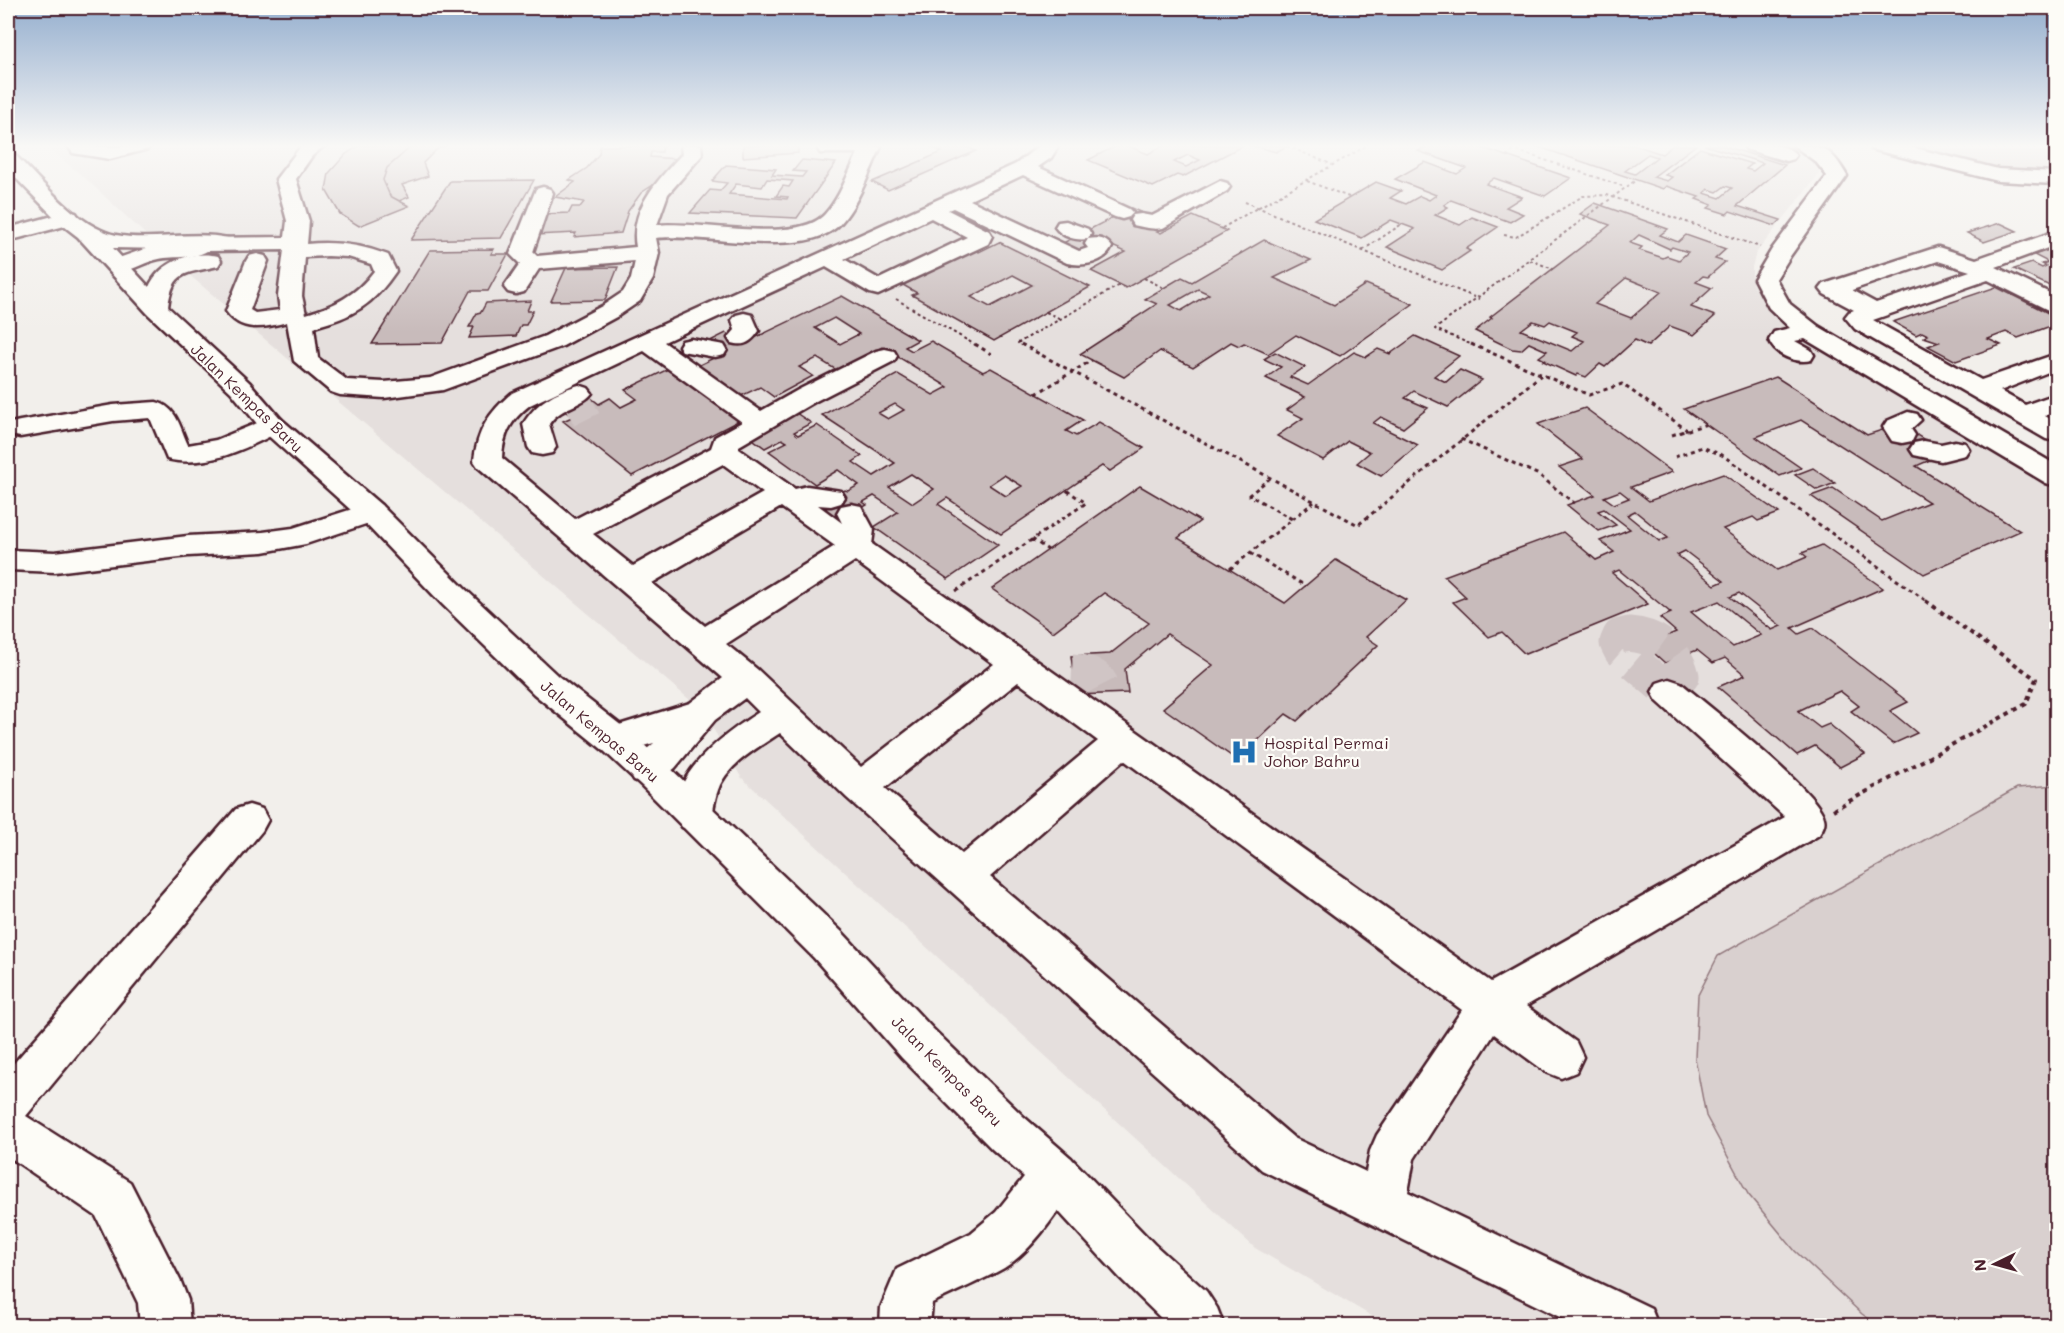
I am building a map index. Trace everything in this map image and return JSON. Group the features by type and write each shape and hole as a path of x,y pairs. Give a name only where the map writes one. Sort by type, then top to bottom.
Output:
{"street":[{"name":"Jalan Kempas Baru","path":"57,207 86,232 156,309 240,387 272,425 371,512 453,596 546,685 615,740 651,773 828,945 917,1043 1008,1133 1055,1174 1137,1261 1203,1320"},
{"path":"294,207 298,221 290,296 306,361 340,387 384,390 434,385 554,341 610,311 632,296 642,279 642,247 654,207"},
{"path":"538,207 521,254 532,263 642,247 676,230 774,236 814,231 830,222 840,207"},
{"path":"957,207 946,214 825,258 521,399 505,411 489,441 488,461 746,679 860,788 1278,1154 1633,1326"},
{"path":"1111,207 1155,223 1168,211 1176,207"},
{"path":"1815,207 1780,254 1765,279 1781,311 1809,331 2056,477"},
{"path":"946,214 1075,258 1084,258 1100,250 1101,247 1081,235"},
{"path":"825,258 854,269 878,288 980,240 981,236 946,214"},
{"path":"8,236 68,218"},
{"path":"86,232 115,242 257,261 295,251"},
{"path":"2056,238 1857,317 1863,324 2056,433"},
{"path":"1958,239 1988,266 2056,305"},
{"path":"122,270 204,253 334,248 353,250 380,260 385,271 369,293 347,310 297,319 254,321 242,317 238,311 257,261"},
{"path":"156,309 158,287 172,269 204,253"},
{"path":"1874,311 1832,289 1933,254 1988,266"},
{"path":"516,287 532,263"},
{"path":"630,374 742,329 854,269"},
{"path":"1802,355 1782,344 1781,340 1783,337 1809,331"},
{"path":"647,342 691,351 760,423"},
{"path":"574,532 724,452 726,443 733,436 760,423 783,406 885,356"},
{"path":"1980,389 2056,361"},
{"path":"542,447 536,424 544,411 561,399 598,394"},
{"path":"2025,414 2056,402"},
{"path":"20,429 113,413 156,410 162,415 177,453 187,455 206,452 272,425"},
{"path":"541,416 568,413"},
{"path":"1911,435 1941,453 1954,449"},
{"path":"724,452 1561,1057"},
{"path":"631,581 787,497 807,495 841,505 860,525 861,536 856,547 703,643"},
{"path":"8,560 55,562 188,546 263,542 296,537 371,512"},
{"path":"860,788 1026,669 1072,671"},
{"path":"651,773 703,711 746,679"},
{"path":"1383,1203 1393,1151 1489,1005 1806,825 1806,817 1795,802 1669,692"},
{"path":"1105,694 1116,734"},
{"path":"615,740 640,734 703,711"},
{"path":"651,773 705,758 736,743 781,714"},
{"path":"963,877 1116,734"},
{"path":"695,816 700,789 709,773 736,743"},
{"path":"8,1103 249,819"},
{"path":"8,1130 113,1199 163,1300 165,1326"},
{"path":"905,1326 906,1307 914,1286 988,1250 1013,1229 1055,1174"}],"path":[{"path":"1222,228 1259,207"},
{"path":"1259,207 1479,299"},
{"path":"1503,236 1516,237 1565,207"},
{"path":"1600,207 1479,299 1435,329 1589,395 1622,384 1687,430"},
{"path":"1643,207 1780,254"},
{"path":"1362,250 1402,224"},
{"path":"1530,260 1552,269"},
{"path":"1144,278 1164,288"},
{"path":"1120,285 1018,343 1358,525 1542,375"},
{"path":"878,288 991,354"},
{"path":"1046,312 1061,319"},
{"path":"1036,394 1092,360"},
{"path":"1672,435 1707,424"},
{"path":"1461,439 1539,475 1574,502"},
{"path":"1675,457 1702,447 1722,455 2036,679 2026,704 1806,825"},
{"path":"1270,478 1249,495 1292,519"},
{"path":"936,604 1086,503 1066,490"},
{"path":"1230,569 1314,502"},
{"path":"1032,539 1048,550"},
{"path":"1250,553 1306,586"}],"shaded area":[{"name":"Hospital Permai Johor Bahru","path":"116,207 1793,207 1756,253 1752,267 1752,284 1769,306 1801,333 2056,484 2056,1325 1387,1325 1255,1248 741,777 703,711 187,273"},
{"path":"2056,785 2056,1325 1878,1325 1862,1314 1795,1251 1748,1194 1706,1116 1695,1058 1698,995 1718,956 2017,788"}],"building":[{"path":"336,207 406,207 359,226 340,214"},
{"path":"433,207 519,207 501,238 411,240"},
{"path":"572,207 631,207 621,233 574,237 576,233 535,235 544,214 569,213"},
{"path":"695,207 805,207 797,218 690,213"},
{"path":"1334,207 1448,207 1435,215 1460,225 1472,217 1498,227 1466,249 1470,251 1442,270 1387,247 1415,229 1391,220 1362,238 1314,219"},
{"path":"1470,207 1507,207 1523,214 1510,222"},
{"path":"1589,207 1607,207 1668,229 1660,235 1678,242 1686,235 1726,249 1715,259 1725,262 1708,277 1703,276 1696,282 1712,288 1691,307 1715,316 1694,335 1670,326 1648,346 1635,340 1605,367 1600,364 1586,377 1578,374 1576,376 1543,361 1545,360 1539,357 1547,351 1529,343 1521,350 1512,349 1475,331 1492,318 1490,317 1610,225 1580,214","holes":["1639,235 1670,249 1672,247 1688,252 1679,260 1667,256 1663,258 1639,250 1642,247 1630,243","1626,278 1661,292 1631,318 1595,304","1533,321 1545,325 1550,321 1577,332 1572,336 1584,341 1572,351 1521,330"]},
{"path":"1741,207 1781,220 1775,226 1730,211 1727,214 1708,208"},
{"path":"1131,208 1149,216 1137,222 1161,233 1193,216 1227,231 1126,288 1091,271 1126,252 1101,241 1079,253 1061,244"},
{"path":"2000,223 2017,231 1984,242 1967,233"},
{"path":"1264,240 1311,260 1274,278 1334,305 1366,284 1413,304 1340,356 1296,335 1268,354 1244,343 1239,346 1231,342 1193,367 1160,351 1124,377 1080,354 1157,304 1145,299 1182,277 1192,282","holes":["1198,289 1209,294 1181,311 1170,305"]},
{"path":"999,242 1090,287 994,341 912,295 917,293 903,285 975,250 979,252","holes":["1013,275 1032,285 990,307 971,297"]},
{"path":"494,249 491,254 508,254 488,291 470,291 442,343 372,344 430,250"},
{"path":"2052,249 2056,251 2056,289 2014,269 2032,263 2042,268 2046,266 2042,264 2048,262 2034,255"},
{"path":"618,267 605,300 551,301 566,268"},
{"path":"1996,287 2056,317 2056,324 2018,338 2006,332 1988,339 2001,345 1956,361 1928,346 1939,342 1924,337 1928,335 1922,332 1916,335 1893,322"},
{"path":"842,296 918,340 905,347 912,351 931,341 983,372 991,368 1083,420 1066,431 1076,436 1099,422 1144,448 1110,471 1102,466 1001,534 947,498 938,504 998,545 948,579 874,527 898,512 874,496 863,502 867,505 835,524 814,508 845,490 848,491 859,485 838,470 815,484 769,451 787,442 782,439 765,448 750,437 796,413 811,423 794,432 798,435 817,425 862,456 853,462 874,476 895,463 822,415 898,374 933,395 948,387 882,347 838,371 817,358 799,367 813,376 774,397 760,387 741,396 697,366 720,355 704,344 726,333 742,344","holes":["834,318 859,334 840,344 815,328","895,404 904,410 888,419 878,413","911,474 934,489 913,503 889,487","1004,475 1022,486 1006,496 989,485"]},
{"path":"531,301 527,311 533,311 526,325 521,325 516,336 469,338 474,327 469,327 486,303"},
{"path":"1415,336 1459,356 1434,376 1446,382 1460,370 1482,380 1448,407 1414,391 1405,398 1428,408 1403,428 1381,417 1373,423 1418,445 1381,476 1357,463 1370,452 1348,441 1323,460 1277,436 1303,418 1287,410 1305,397 1266,378 1281,367 1264,359 1275,352 1305,367 1290,377 1308,385 1354,352 1366,357 1378,349 1390,354"},
{"path":"668,369 740,420 632,476 563,421 572,417 559,406 586,394 599,404 610,398 621,407 637,399 625,390"},
{"path":"1776,377 1867,435 1882,430 1895,438 1912,432 1933,445 1916,451 1930,460 1916,466 2020,531 1924,574 1811,496 1833,488 1882,521 1929,502 1801,420 1756,437 1801,468 1780,476 1684,409"},
{"path":"1585,408 1672,472 1631,487 1649,501 1723,474 1779,513 1758,521 1753,517 1723,529 1777,570 1807,557 1802,553 1822,545 1883,588 1792,628 1799,634 1813,628 1908,702 1890,711 1917,733 1893,744 1851,711 1859,706 1840,691 1798,711 1820,728 1829,724 1865,754 1840,767 1815,746 1797,755 1718,687 1745,675 1725,658 1713,663 1697,650 1665,663 1645,645 1676,632 1660,618 1671,613 1619,570 1612,573 1648,604 1525,654 1502,632 1489,637 1453,602 1466,597 1444,576 1563,532 1596,560 1614,552 1600,541 1630,529 1604,509 1598,511 1616,525 1599,531 1567,505 1595,495 1559,467 1583,459 1538,424","holes":["1620,491 1629,498 1614,504 1604,497","1635,511 1668,538 1659,541 1627,515","1685,551 1724,581 1715,585 1677,555","1739,593 1781,626 1772,630 1730,597","1719,601 1761,635 1733,647 1691,612"]},
{"path":"1813,468 1835,483 1817,490 1795,475"},
{"path":"1140,486 1200,521 1178,538 1285,603 1336,560 1406,600 1366,637 1378,645 1297,721 1286,714 1237,760 1163,708 1213,665 1167,634 1125,669 1128,693 1076,695 1071,656 1110,654 1149,623 1104,593 1053,632 992,589"}],"tunnel":[{"path":"568,413 594,400"},
{"path":"1629,634 1656,641 1675,659 1682,676 1669,692 1621,651 1617,643 1620,636 1629,634"},
{"path":"1072,671 1084,672 1093,676 1100,683 1105,694"}],"place":[{"name":"Hospital Permai Johor Bahru","path":"1244,752"}]}
